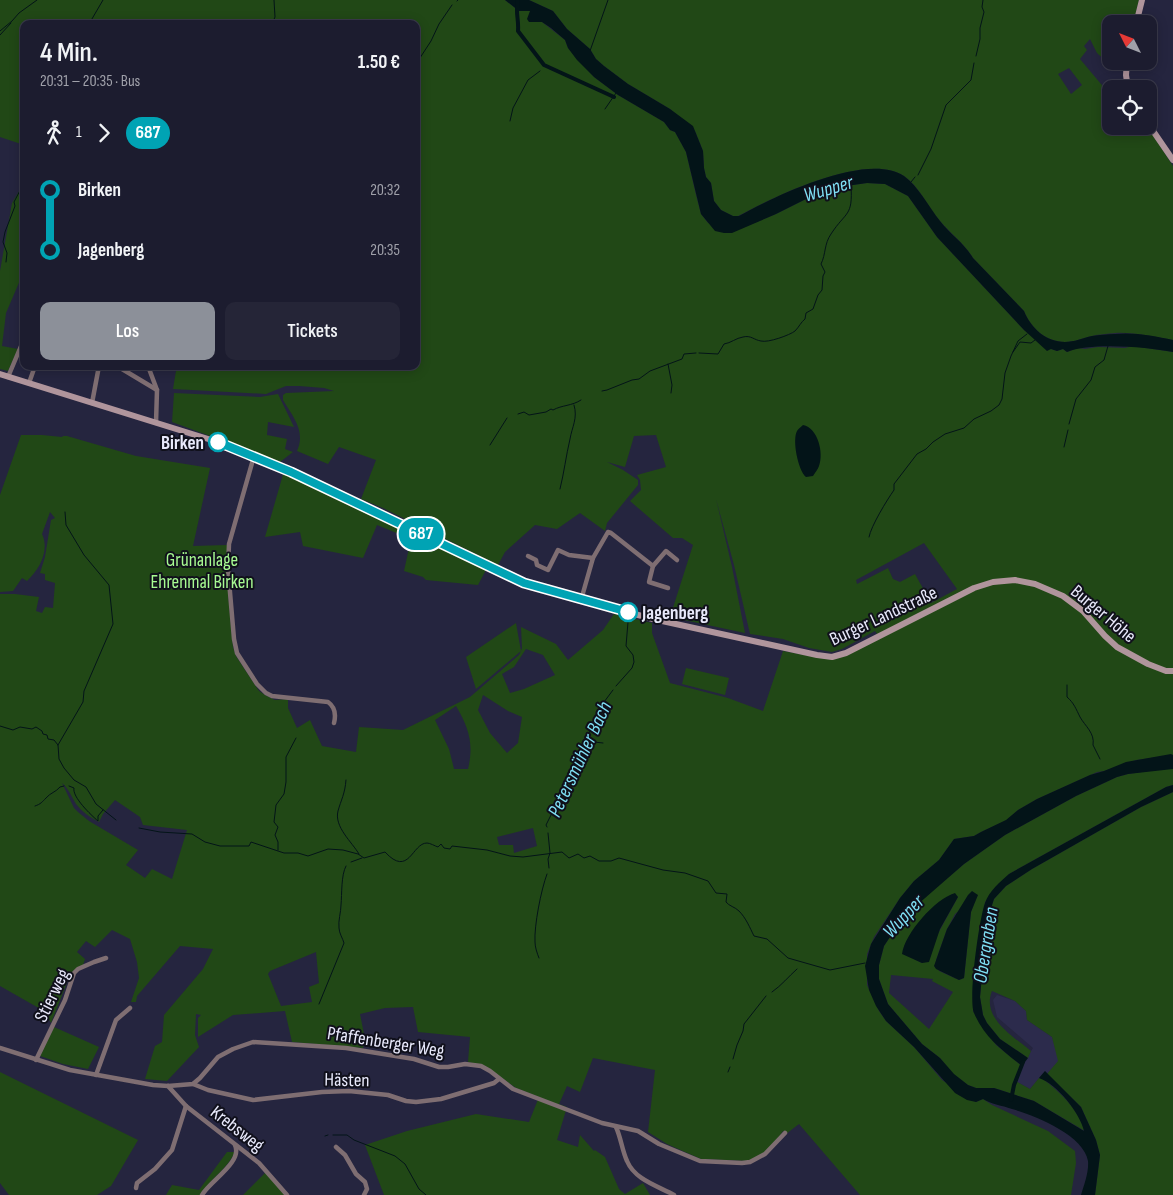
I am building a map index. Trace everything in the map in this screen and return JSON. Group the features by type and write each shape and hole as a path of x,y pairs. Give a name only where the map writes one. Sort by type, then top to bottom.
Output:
{"main road":[{"path":"1138,15 1142,0"},
{"path":"1156,135 1173,160"},
{"name":"Burger Landstraße","path":"0,374 221,443 254,456 524,583 581,600 702,630 817,655 832,657 846,653 974,588 998,581 1015,580"},
{"name":"Burger Höhe","path":"1015,580 1035,584 1063,596 1086,614 1104,636 1120,650 1148,664 1166,671 1173,671"}],"street":[{"path":"8,377 20,349"},
{"path":"29,383 34,370"},
{"path":"92,403 99,370"},
{"path":"124,370 157,390"},
{"path":"150,370 157,390 156,423"},
{"path":"254,456 230,544 228,569 235,646 239,656 257,684 270,696 328,702 332,705 335,712 334,723"},
{"path":"581,600 593,558 609,532 654,566"},
{"path":"528,556 548,570 558,550 569,555 593,558"},
{"path":"668,588 649,582 654,566 666,551 677,560"},
{"name":"Stierweg","path":"36,1060 65,1000 73,974 78,969 106,958"},
{"path":"96,1075 116,1020 130,1008"},
{"name":"Pfaffenberger Weg","path":"193,1084 218,1057 238,1047 257,1041 346,1048 414,1059 441,1067 474,1064 488,1069 513,1089 616,1127 622,1126 638,1131 659,1144 700,1160 734,1163 750,1162 773,1147 785,1133"},
{"path":"0,1048 70,1070 96,1075 168,1086 193,1084"},
{"name":"Hästen","path":"193,1084 208,1090 253,1100 322,1092 349,1091 388,1095 416,1102 441,1099 495,1082 499,1079"},
{"name":"Krebsweg","path":"168,1086 186,1106 244,1150 263,1167 288,1195"},
{"path":"136,1188 137,1182 155,1169 172,1150 186,1106"},
{"path":"616,1127 631,1168 644,1181 674,1195"},
{"path":"202,1195 233,1160 237,1150 234,1144"},
{"path":"336,1147 356,1174 366,1183 367,1190 364,1195"}],"shaded area":[{"path":"997,995 1015,1001 1026,1011 1027,1020 1052,1037 1059,1061 1047,1074 1045,1071 1030,1089 1013,1080 1033,1048 997,1017 993,1000"}],"green space":[{"name":"Grünanlage Ehrenmal Birken","path":"0,0 505,0 519,11 530,11 533,22 542,22 565,40 568,48 594,77 618,95 664,122 670,130 675,132 686,152 701,214 708,223 744,227 812,196 846,186 867,183 885,184 908,196 937,237 1024,330 1051,349 1057,351 1063,349 1067,352 1077,348 1125,348 1133,346 1173,352 1173,755 1136,760 1097,772 1037,799 1018,810 1007,820 974,836 954,839 939,860 914,881 900,898 874,937 867,954 867,985 879,1011 886,1021 914,1047 942,1080 976,1102 983,1099 1048,1131 1075,1151 1076,1163 1071,1195 860,1195 799,1124 786,1134 783,1131 774,1144 763,1154 749,1161 701,1159 667,1144 648,1132 655,1070 593,1058 580,1092 567,1086 559,1104 567,1107 557,1140 578,1147 580,1135 594,1151 605,1157 619,1189 625,1194 643,1183 650,1195 384,1195 365,1145 407,1131 476,1114 529,1122 539,1097 516,1088 485,1066 468,1062 470,1037 418,1032 413,1007 385,1008 360,1014 365,1039 363,1048 292,1042 285,1011 233,1015 198,1037 198,1018 201,1015 196,1014 195,1035 199,1047 167,1081 145,1079 155,1046 162,1042 164,1015 203,969 213,949 180,946 137,996 136,1002 131,1002 139,978 137,962 130,939 112,930 95,947 86,941 77,952 85,959 83,965 70,975 51,1023 44,1011 0,986 0,594 39,597 36,611 42,613 45,607 53,608 55,583 45,580 45,574 40,573 45,557 51,520 55,518 50,512 42,534 45,547 44,553 36,571 27,581 22,578 13,591 0,592 0,495 21,435 67,436 136,456 210,468 193,546 227,545 228,593 233,647 236,656 259,691 275,700 288,699 288,708 297,728 310,720 322,746 356,752 359,727 403,730 470,697 519,655 522,648 521,627 556,644 568,660 603,630 614,614 652,623 652,633 670,683 728,698 763,711 783,651 826,659 880,638 875,631 842,649 832,652 809,648 783,639 750,634 716,499 745,633 670,617 693,545 682,538 673,538 630,501 641,490 640,480 637,475 666,467 656,435 634,436 625,467 607,462 638,480 638,485 607,523 605,531 580,513 557,529 535,525 505,552 498,565 361,499 376,460 339,447 328,464 297,451 300,437 299,431 294,418 283,400 283,395 286,393 334,391 324,388 299,386 286,386 266,394 173,389 176,370 420,370 420,20 20,20 20,144 0,137","holes":["924,543 957,589 931,603 915,574 900,582 893,579 888,568 857,584 856,580","526,649 543,655 555,675 510,693 502,674 514,667","483,695 508,711 522,717 518,743 507,753 490,733 478,710","456,706 469,736 470,760 468,769 454,769 449,749 435,720","62,783 78,807 99,822 115,800 140,817 143,825 187,830 172,879 152,869 145,878 126,865 138,850 89,821 74,808","533,828 537,846 514,853 513,845 499,845 497,837","316,952 319,983 309,987 312,1002 281,1006 268,974 270,971"]},
{"path":"529,0 1139,0 1135,15 1102,15 1102,58 1097,53 1090,39 1084,46 1087,50 1080,59 1102,85 1102,135 1153,135 1173,166 1173,340 1122,333 1097,335 1065,342 1046,337 1035,328 1024,311 940,221 914,185 904,176 888,170 867,169 820,180 796,188 738,216 733,216 721,210 714,201 711,183 706,177 703,151 695,131 670,109 628,84 604,66 596,59 590,49 567,29 553,11","holes":["1069,68 1082,85 1071,94 1058,74"]},
{"path":"20,190 20,280 6,313 2,346 18,349 8,371 0,369 0,271 12,203"},
{"path":"174,393 260,397 278,394 294,427 268,422 267,435 287,439 285,449 293,452 280,462 172,422"},
{"path":"284,471 427,539 425,547 435,551 437,544 487,568 478,585 426,580 423,577 404,571 411,539 377,525 363,558 303,546 300,532 265,537"},
{"path":"516,623 521,651 476,689 466,657"},
{"path":"686,668 729,678 725,695 682,684"},
{"path":"1173,769 1173,785 1166,787 1009,874 985,902 973,1011 996,1045 1022,1066 1014,1080 1030,1089 1039,1078 1043,1079 1068,1102 1078,1116 1085,1131 1034,1101 994,1088 976,1088 968,1085 953,1074 940,1058 922,1044 888,1004 879,979 879,965 884,946 902,919 964,864 1005,835 1076,796 1117,777","holes":["952,894 958,897 922,963 914,959 926,914","977,895 971,912 964,978 959,980 939,971 936,960 947,929 955,914","891,975 933,979 932,981 953,992 929,1029 889,993"]},
{"path":"1173,792 1173,1195 1095,1195 1100,1155 1096,1140 1081,1107 1047,1074 1058,1061 1052,1037 1027,1020 1026,1011 1015,1001 992,991 991,1010 995,1018 1008,1033 1031,1051 1028,1058 1000,1039 983,1015 980,997 987,921 994,899 1006,886 1032,869 1141,807"},
{"path":"54,1027 99,1047 88,1069 63,1064 40,1056"},
{"path":"0,1072 138,1140 111,1186 97,1195 9,1195 0,1183"},
{"path":"227,1152 235,1152 201,1195 166,1195 172,1185 199,1190"},
{"path":"266,1172 285,1195 243,1195"}],"water":[{"name":"Wupper","path":"505,0 529,0 553,11 567,29 590,49 596,59 604,66 628,84 670,109 693,126 703,151 704,168 706,177 711,183 714,201 721,210 733,216 739,216 796,188 820,180 867,169 888,170 904,176 914,185 944,226 1024,311 1035,328 1046,337 1065,342 1103,335 1144,335 1173,340 1173,352 1119,346 1090,347 1067,352 1063,349 1047,351 1024,330 937,237 908,196 885,184 867,183 846,186 812,196 732,233 715,231 701,214 686,152 675,132 670,130 664,122 618,95 594,77 577,60 568,48 565,40 551,28 542,22 529,22 527,19 530,11 519,11"},
{"path":"803,425 813,431 816,436 821,455 819,466 813,476 806,477 798,462 795,441 797,431"},
{"name":"Wupper","path":"1173,755 1173,769 1117,777 1076,796 1005,835 964,864 902,919 884,946 879,965 879,979 888,1004 922,1044 940,1058 954,1074 968,1085 976,1088 994,1088 1034,1101 1084,1131 1078,1116 1067,1100 1053,1086 1039,1078 1045,1071 1081,1107 1096,1140 1100,1155 1095,1195 1081,1195 1087,1174 1088,1161 1078,1143 1057,1128 1033,1116 983,1099 976,1102 967,1100 955,1093 914,1047 886,1021 876,1006 869,990 865,966 871,944 900,898 914,881 939,860 954,839 974,836 1006,820 1018,810 1037,799 1090,775 1126,762"},
{"path":"1173,785 1173,792 1141,807 1032,869 1006,886 994,899 987,921 980,997 983,1015 1000,1039 1028,1058 1022,1066 988,1036 974,1013 972,992 975,959 980,925 985,903 989,895 1009,874 1166,787"},
{"path":"972,891 978,895 971,912 964,978 959,980 936,969 934,966 947,929"},
{"path":"955,893 958,897 940,929 929,962 922,963 902,954 909,936 922,918 939,902"}],"waterway":[{"path":"0,31 19,13 37,0"},
{"path":"91,20 103,0"},
{"path":"274,0 274,20"},
{"path":"518,0 518,31 544,65 614,97"},
{"path":"590,51 608,0"},
{"path":"976,56 984,12 982,7 983,0"},
{"path":"420,58 452,5"},
{"path":"0,35 11,23"},
{"path":"918,175 931,149 946,105 971,80 974,63"},
{"path":"510,121 513,108 528,80 540,71"},
{"path":"605,109 616,93"},
{"path":"911,182 915,177"},
{"name":"Wupper","path":"699,353 718,354 724,344 740,338 748,337 769,341 792,333 796,329 805,319 806,313 813,309 822,290 825,272 821,264 826,245 831,234 850,209 851,186"},
{"path":"6,262 7,253 3,242 15,206 14,202 20,191"},
{"path":"869,537 876,520 894,490 894,484 917,454 945,434 964,428 974,419 999,405 1002,399 1005,373 1011,356 1018,341 1027,334"},
{"path":"1013,352 1020,342 1031,343 1035,340"},
{"path":"1069,424 1076,399 1091,380 1095,367 1104,360 1108,346"},
{"path":"602,391 639,379 650,371 682,359 684,354 696,353"},
{"path":"668,364 672,385 671,393"},
{"path":"518,414 524,412 529,415 546,412 581,400"},
{"path":"560,489 575,418 574,405"},
{"path":"490,445 507,418"},
{"path":"1064,447 1068,430"},
{"path":"58,745 83,702 84,691 113,624 109,585 84,555 66,525 65,512"},
{"name":"Petersmühler Bach","path":"616,686 632,668 634,662 633,655 626,646 628,622"},
{"path":"1067,685 1067,697 1091,733 1093,745 1100,759"},
{"name":"Petersmühler Bach","path":"547,827 546,825 557,803 566,777 579,759 587,736 600,715 601,706 613,690"},
{"path":"0,726 13,730 20,727 32,729 36,727 43,734 47,735 48,739 54,740 58,745 59,759 64,768 74,780 86,787 96,804 116,820"},
{"path":"278,850 278,842 275,835 278,827 274,822 276,805 284,794 286,757 296,738"},
{"path":"587,744 594,742 603,743"},
{"path":"346,780 337,817 344,834 359,854"},
{"path":"35,806 64,786"},
{"path":"69,786 74,788 79,801 98,821 98,816 103,810"},
{"path":"139,828 160,832 192,834 205,842 220,846 249,846 251,842 284,853 298,853 308,856 328,849 343,850 358,854 364,858 385,852 400,862 405,861 417,848 427,843 438,847 441,844 444,848 450,849 452,846 487,850 510,856 523,857 562,852 569,858 578,854 584,858 590,856 599,861 611,861 619,858 663,870 685,873 708,881 716,893 727,894 726,902 741,914 754,936 767,939 788,958 830,970 865,963"},
{"name":"Petersmühler Bach","path":"548,833 549,868"},
{"path":"351,862 362,858"},
{"path":"319,1004 344,943 339,925 342,879 346,866"},
{"path":"539,958 535,944 536,927 540,898 547,874"},
{"path":"772,992 797,969"},
{"path":"733,1059 744,1024 766,996"},
{"path":"1011,1100 1014,1085 1023,1062"},
{"path":"728,1072 730,1067"},
{"path":"333,1135 347,1135 354,1140 395,1156 405,1164 419,1189 426,1195"}],"bus line":[{"name":"687","path":"218,442 291,472 524,583 628,612"}],"place":[{"name":"Birken","path":"218,442"},
{"name":"Jagenberg","path":"628,612"}],"water label":[{"name":"Obergraben","path":"985,945"}]}
